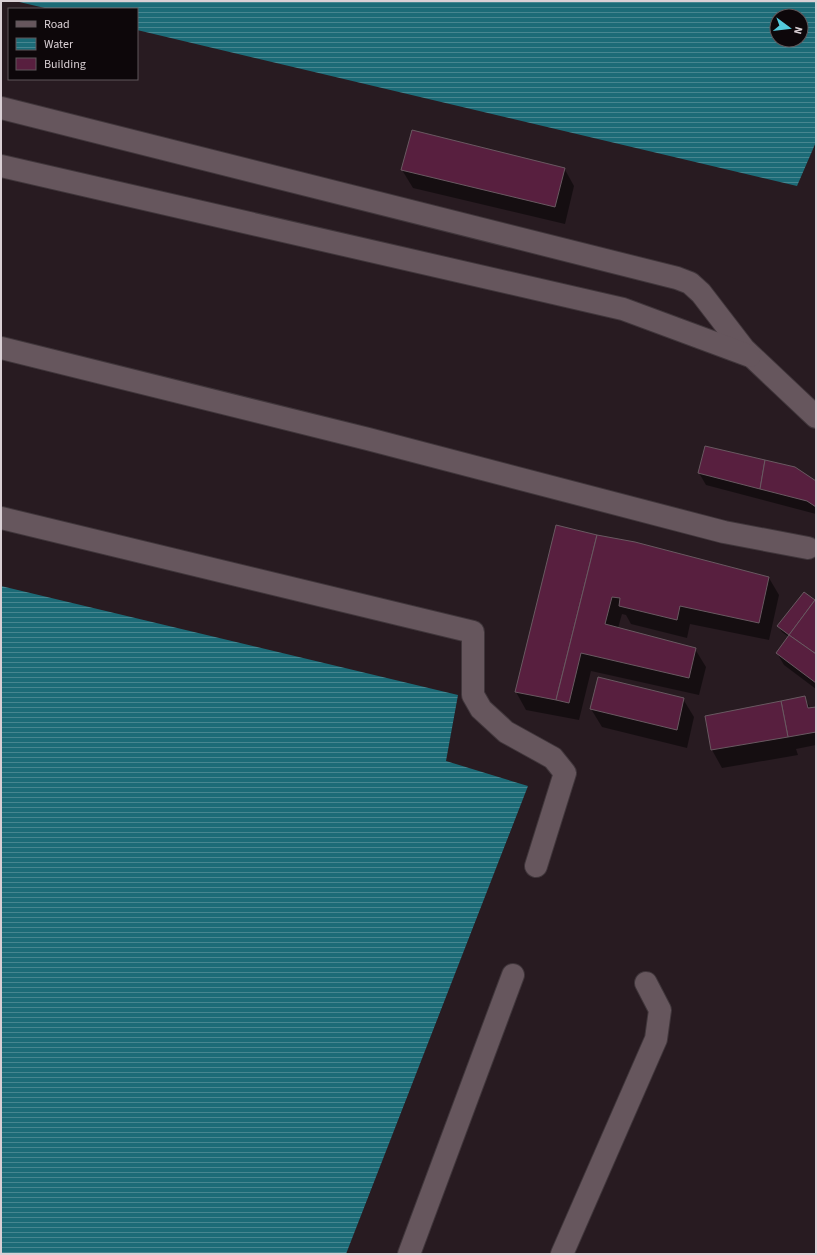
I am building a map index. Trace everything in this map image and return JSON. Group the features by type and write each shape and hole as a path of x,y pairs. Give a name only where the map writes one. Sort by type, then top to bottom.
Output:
{"lane":[{"path":"1,108 677,278 690,283 700,293 744,348 816,417"},
{"path":"1,166 623,309 755,358"},
{"path":"1,348 376,441 724,532 808,548"},
{"path":"1,518 473,632 472,695 480,709 506,732 553,758 565,773 536,866"},
{"path":"409,1254 513,974"},
{"path":"569,1252 656,1039 660,1010 646,983"}],"water":[{"path":"15,1 816,1 816,142 797,186 138,30 138,8 45,8"},
{"path":"1,586 458,695 446,761 528,786 346,1254 1,1254"}],"building":[{"path":"412,130 565,168 555,207 401,170"},
{"path":"705,446 765,460 760,489 698,473"},
{"path":"765,460 795,467 816,481 816,507 807,501 760,489"},
{"path":"556,525 597,535 556,700 515,692"},
{"path":"597,535 635,542 769,577 759,623 680,606 677,620 619,606 620,598 612,597 605,624 696,648 689,678 581,653 569,703 556,700"},
{"path":"804,592 815,600 789,635 777,626"},
{"path":"815,600 816,601 816,654 789,635"},
{"path":"789,635 816,654 816,683 776,653"},
{"path":"598,677 684,698 677,730 590,709"},
{"path":"805,696 808,708 816,707 816,732 788,737 781,701"},
{"path":"781,701 788,737 711,750 705,716"}]}
